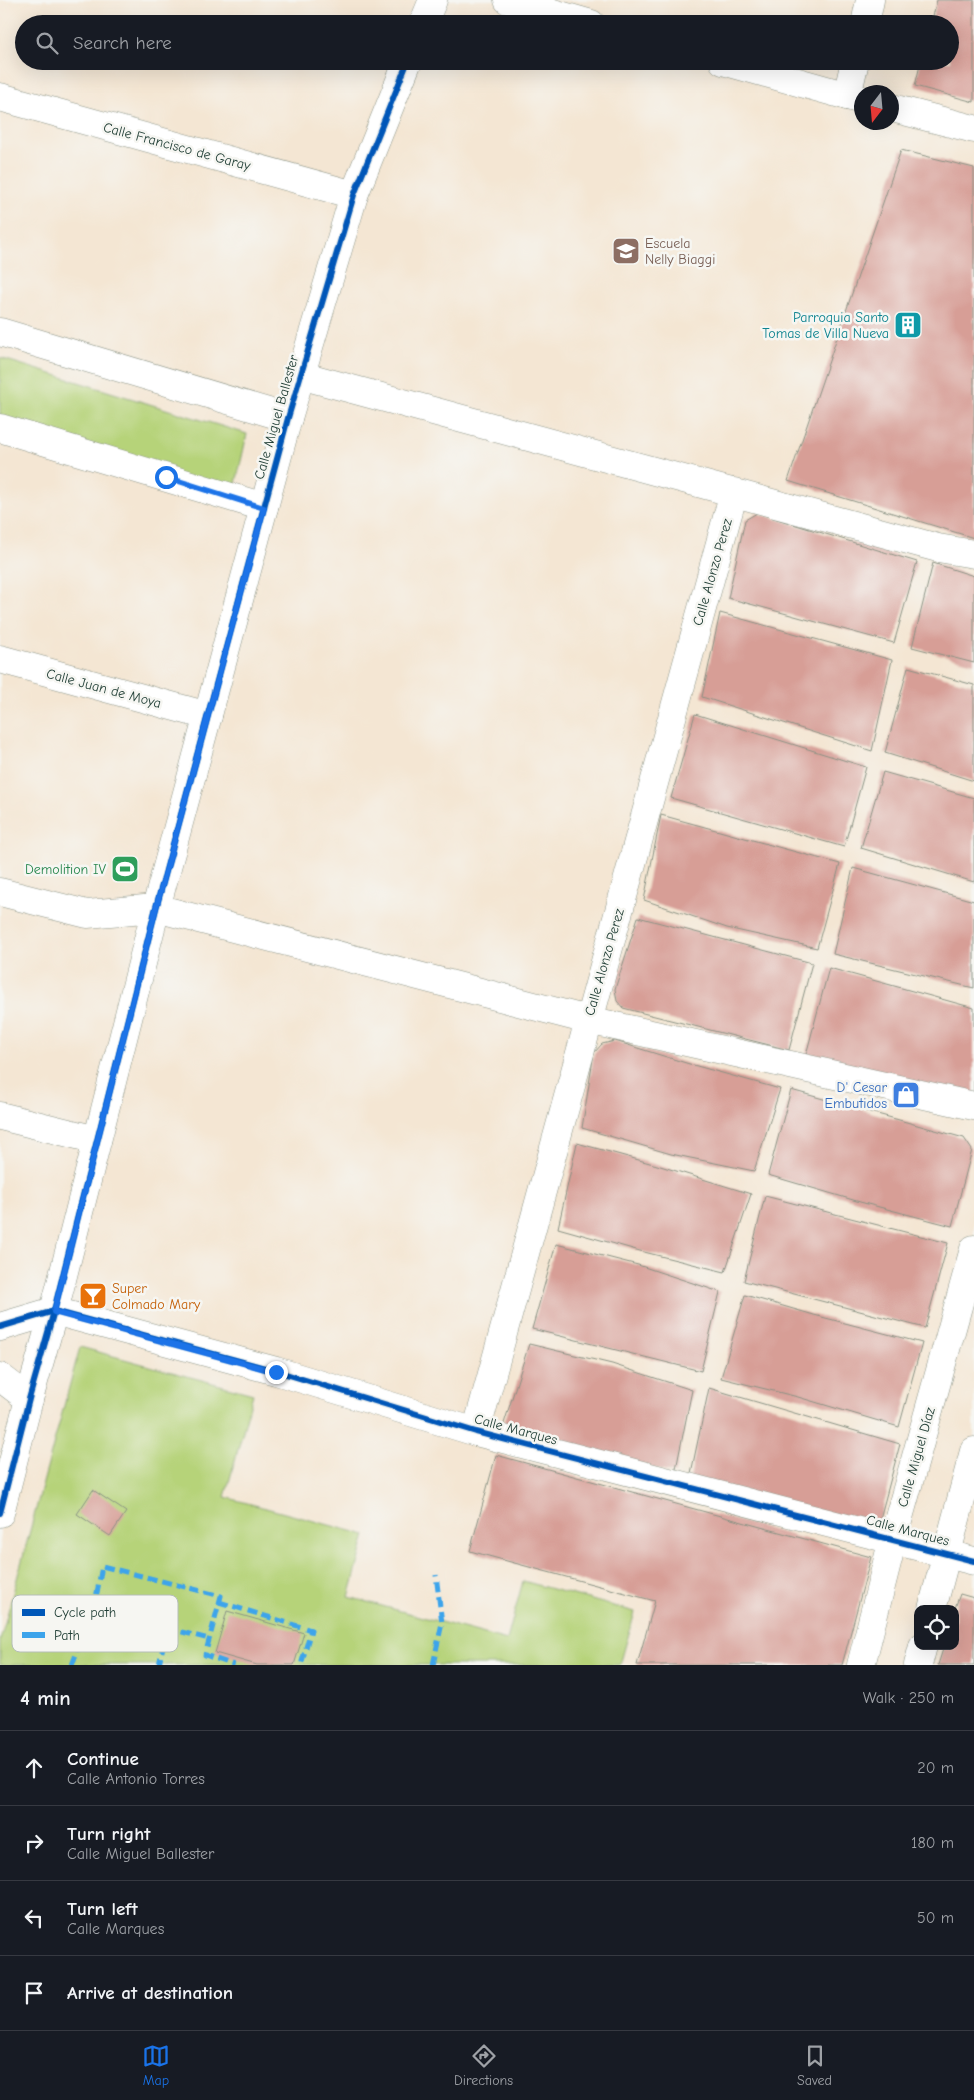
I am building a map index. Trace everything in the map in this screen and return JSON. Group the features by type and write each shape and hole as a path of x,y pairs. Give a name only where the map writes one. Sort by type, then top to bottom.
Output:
{"street":[{"path":"427,15 433,0"},
{"path":"508,0 560,15"},
{"path":"866,15 870,0"},
{"name":"Calle Miguel Ballester","path":"0,1513 29,1399 54,1312 156,908 300,375 354,195 404,70"},
{"path":"755,70 854,98"},
{"path":"854,85 855,70"},
{"name":"Calle Francisco de Garay","path":"0,97 354,195"},
{"path":"899,110 974,129"},
{"path":"0,332 288,418"},
{"path":"300,375 938,548 974,554"},
{"path":"0,428 264,508"},
{"name":"Calle Alonzo Perez","path":"476,1432 734,492"},
{"name":"Calle Juan de Moya","path":"0,659 208,716"},
{"path":"0,892 86,914 156,908 588,1020 974,1106"},
{"path":"0,1116 97,1140"},
{"name":"Calle Miguel Díaz","path":"861,1665 893,1539 974,1249"},
{"path":"0,1327 54,1312"},
{"name":"Calle Marques","path":"54,1312 276,1372 476,1432 974,1560"},
{"path":"0,1377 29,1399"},
{"path":"933,1605 974,1451"},
{"path":"918,1665 922,1650"}],"green space":[{"path":"0,358 247,434 233,497 0,428"},
{"path":"80,1347 253,1394 225,1497 366,1535 349,1597 507,1640 523,1581 635,1612 620,1665 0,1665 0,1641 12,1597 12,1652 178,1652 178,1595 13,1595"}],"building":[{"path":"937,0 974,0 974,102 915,86 919,70 959,70 959,15 933,15"},
{"name":"Parroquia Santo Tomas de Villa Nueva","path":"901,150 974,168 974,538 788,481"},
{"path":"757,513 917,562 894,643 728,598 745,520"},
{"path":"933,563 974,576 974,663 912,647"},
{"path":"720,613 892,660 872,751 702,697"},
{"path":"908,667 974,685 974,781 885,753"},
{"path":"695,714 866,767 844,847 671,798"},
{"path":"883,772 974,798 974,882 861,848"},
{"path":"661,815 840,864 817,948 727,928 644,900"},
{"path":"853,868 974,901 974,988 833,954"},
{"path":"638,917 812,963 789,1050 623,1008 617,1001 615,989"},
{"path":"829,968 974,1008 974,1104 806,1055"},
{"path":"615,1041 780,1089 754,1171 671,1154 582,1128 594,1053 602,1044"},
{"path":"791,1090 964,1138 972,1150 952,1226 768,1175"},
{"path":"577,1143 751,1194 725,1272 558,1228"},
{"path":"765,1196 948,1243 925,1328 744,1281"},
{"path":"556,1244 638,1265 720,1292 701,1371 532,1329"},
{"path":"745,1295 922,1343 899,1427 798,1397 721,1378"},
{"path":"529,1344 612,1364 692,1390 675,1474 502,1430"},
{"path":"709,1388 900,1444 877,1530 690,1478"},
{"path":"496,1455 871,1557 842,1665 637,1665 655,1601 470,1551"},
{"path":"93,1490 126,1512 110,1536 77,1514"},
{"path":"960,1594 974,1598 974,1665 938,1665 943,1650 959,1650 959,1605 956,1605"},
{"path":"227,1611 304,1633 294,1665 257,1665 215,1653"}],"marked path":[{"path":"97,1595 102,1566 221,1596 205,1655 234,1665"},
{"path":"433,1665 442,1623 436,1575"},
{"path":"219,1602 311,1630 301,1665"},
{"path":"178,1631 209,1639"},
{"path":"72,1665 77,1652"},
{"path":"159,1665 162,1652"}],"cycle path":[{"path":"0,1513 54,1311 156,908 288,418 354,195 404,70"},
{"path":"0,1327 54,1311 276,1371 476,1432 974,1561"}],"place":[{"name":"Escuela Nelly Biaggi","path":"626,251"},
{"name":"Parroquia Santo Tomas de Villa Nueva","path":"908,325"},
{"name":"Demolition IV","path":"125,869"},
{"name":"D' Cesar Embutidos","path":"906,1095"},
{"name":"Super Colmado Mary","path":"93,1296"}],"route":[{"path":"166,477 264,508 156,908 54,1312 276,1372"}]}
